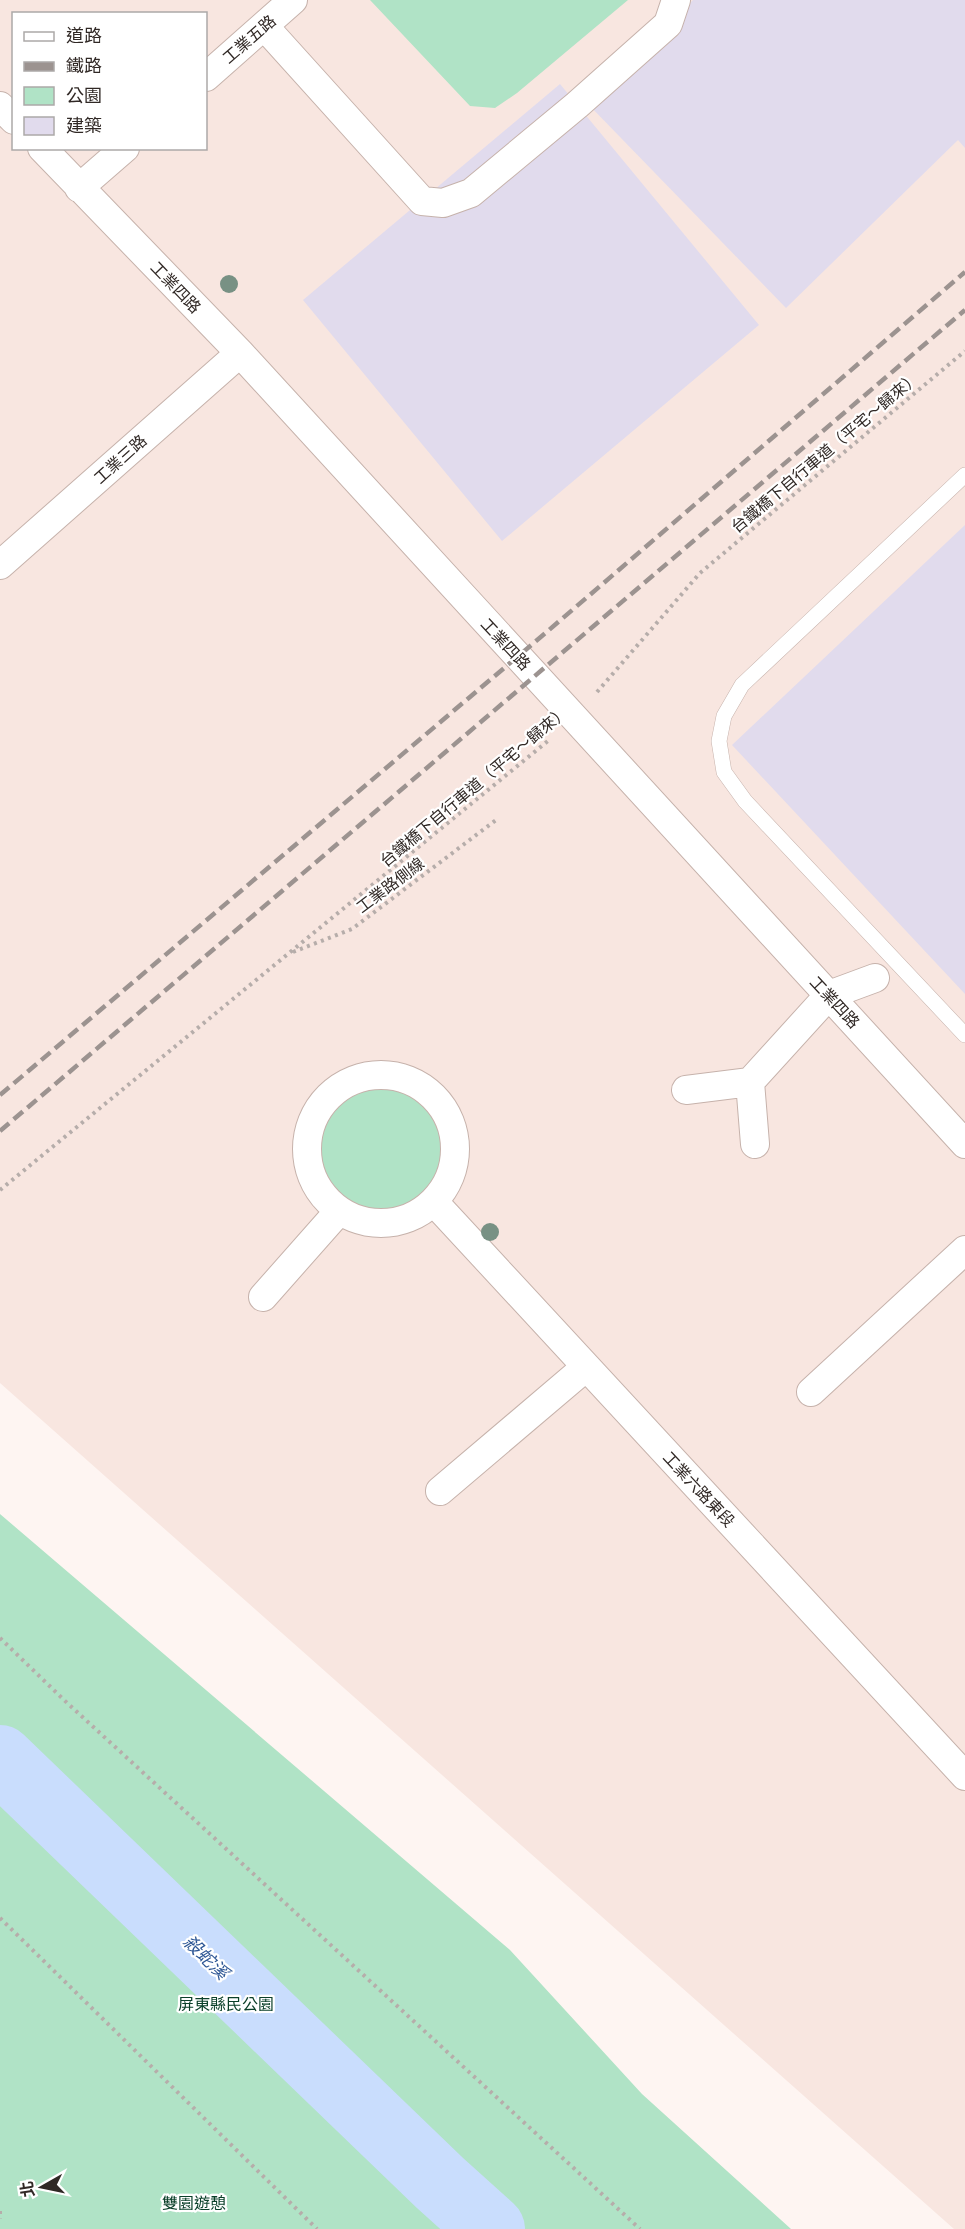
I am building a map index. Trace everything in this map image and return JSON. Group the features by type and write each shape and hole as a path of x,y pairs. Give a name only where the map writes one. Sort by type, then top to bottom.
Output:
{"street":[{"name":"工業五路","path":"207,76 293,0"},
{"path":"264,26 422,201 443,203 471,193 577,105 668,24 676,0"},
{"path":"0,106 12,118"},
{"name":"工業四路","path":"44,150 240,353 965,1144"},
{"path":"80,188 123,150"},
{"name":"工業三路","path":"0,565 240,353"},
{"path":"686,1090 750,1082 829,995 875,978"},
{"path":"368,1075 393,1075 417,1083 437,1099 450,1121 456,1144 453,1168 444,1190 434,1202 408,1220 384,1224 361,1221 339,1211 322,1195 310,1172 306,1147 312,1122 325,1100 345,1084 368,1075"},
{"path":"750,1082 755,1144"},
{"name":"工業六路東段","path":"434,1202 965,1776"},
{"path":"263,1297 339,1211"},
{"path":"811,1392 965,1250"},
{"path":"440,1491 586,1367"}],"lane":[{"path":"965,475 742,685 724,716 719,741 724,772 745,801 965,1035"}],"path":[{"name":"台鐵橋下自行車道（平宅～歸來）","path":"0,1190 575,718 700,573 965,351"},
{"name":"工業路側線","path":"289,953 352,929 496,820"},
{"path":"0,1638 72,1708 640,2229"},
{"path":"0,1918 316,2229"},
{"path":"0,2211 0,2219"}],"shaded area":[{"path":"0,0 965,0 965,2229 954,2229 0,1383"}],"green space":[{"path":"370,0 628,0 517,93 495,108 470,106"},
{"path":"381,1075 409,1080 422,1087 433,1097 443,1108 450,1121 455,1149 450,1177 443,1190 433,1201 422,1211 409,1218 381,1223 353,1218 340,1211 329,1201 319,1190 312,1177 307,1149 312,1121 319,1108 329,1097 340,1087 353,1080"},
{"name":"屏東縣民公園","path":"0,1514 510,1950 642,2094 791,2229 0,2229"}],"building":[{"path":"693,0 965,0 965,148 958,140 786,308 587,103"},
{"path":"560,84 759,325 502,541 303,300"},
{"path":"965,525 965,994 732,745"}],"waterway":[{"name":"殺蛇溪","path":"0,1759 440,2183 491,2229"}],"railway":[{"path":"0,1095 549,630 965,272"},
{"path":"0,1131 965,310"}],"park label":[{"name":"雙園遊憩","path":"194,2203"}]}
